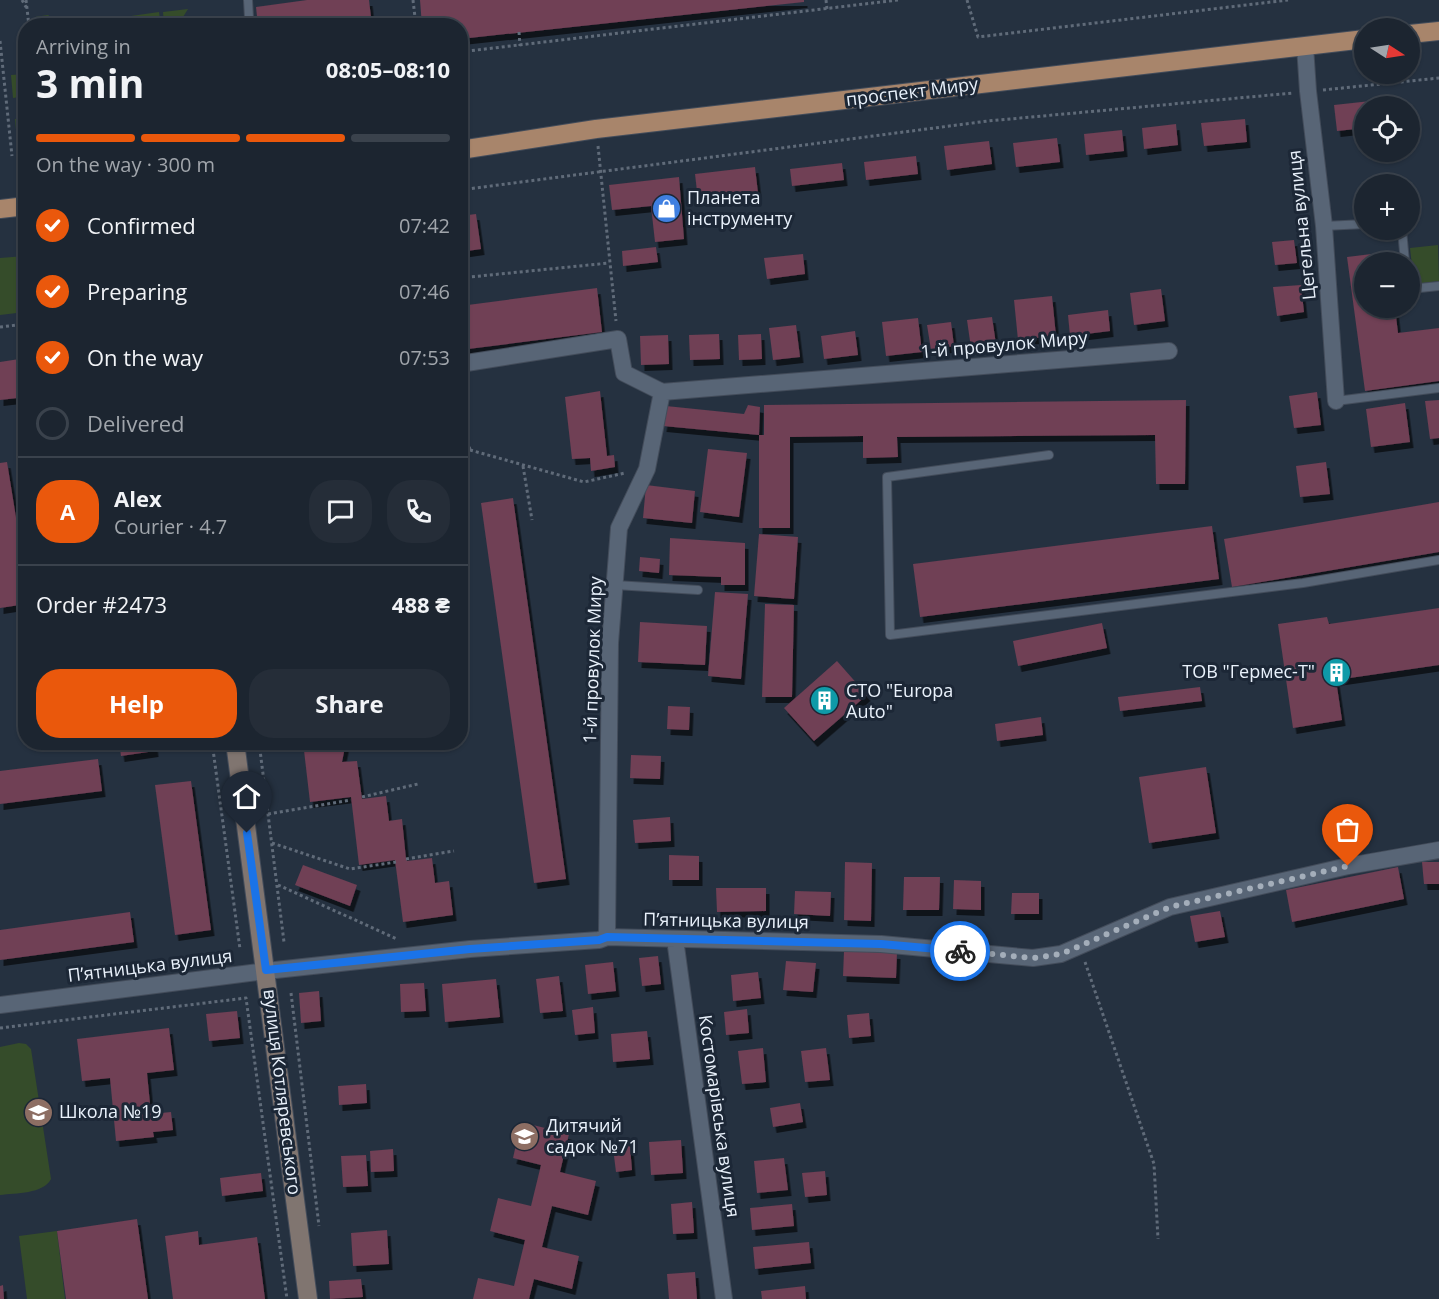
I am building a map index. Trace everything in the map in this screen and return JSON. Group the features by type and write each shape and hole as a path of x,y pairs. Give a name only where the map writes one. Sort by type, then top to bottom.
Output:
{"main road":[{"path":"1420,33 1439,31"},
{"name":"проспект Миру","path":"468,149 596,129 1354,40"},
{"path":"0,209 18,207"}],"street":[{"name":"Цегельна вулиця","path":"1305,46 1324,226 1336,401"},
{"path":"468,363 618,339 624,373 662,392"},
{"name":"1-й провулок Миру","path":"607,937 610,644 619,528 647,469 662,392 1169,351"},
{"name":"вулиця Котляревського","path":"236,750 308,1299"},
{"name":"Пʼятницька вулиця","path":"0,1005 266,970 470,949 599,940 607,937 881,944 1033,958 1061,954 1170,907 1348,866 1439,850"},
{"name":"Костомарівська вулиця","path":"675,939 724,1299"}],"lane":[{"path":"248,0 249,18"},
{"path":"1324,226 1354,225"},
{"path":"1420,288 1439,285"},
{"path":"1336,401 1439,388"},
{"path":"1049,455 887,477 890,635 1303,583 1439,560"},
{"path":"615,585 698,590"}],"path":[{"path":"22,0 27,8"},
{"path":"26,0 28,18"},
{"path":"413,0 415,18"},
{"path":"826,0 827,9"},
{"path":"468,51 898,0"},
{"path":"967,0 978,37 1288,0"},
{"path":"519,32 520,46"},
{"path":"0,41 12,156"},
{"path":"468,189 988,121 1439,78"},
{"path":"596,129 618,339"},
{"path":"468,277 609,263"},
{"path":"0,327 18,325"},
{"path":"468,441 470,450 584,482 647,469"},
{"path":"523,465 532,520"},
{"path":"213,750 240,949"},
{"path":"261,750 284,942"},
{"path":"362,797 418,784"},
{"path":"268,814 351,800"},
{"path":"272,843 350,869 396,862"},
{"path":"406,859 454,851"},
{"path":"277,884 401,941"},
{"path":"1080,946 1154,1164 1158,1239"},
{"path":"291,993 319,1228"},
{"path":"0,1028 246,998 287,1299"}],"green space":[{"path":"188,9 183,18 163,18 163,12"},
{"path":"159,12 160,18 131,18 131,16"},
{"path":"48,15 52,18 35,18"},
{"path":"18,74 18,97 13,98 11,75"},
{"path":"15,119 18,119 17,140"},
{"path":"1438,245 1439,281 1420,283 1420,252 1410,252 1410,248"},
{"path":"18,257 18,313 0,315 0,258"},
{"path":"26,1044 31,1049 51,1179 42,1188 36,1190 0,1195 0,1047"},
{"path":"57,1231 65,1299 27,1299 19,1236"}],"building":[{"path":"307,0 369,0 371,18 257,18 256,7"},
{"path":"420,0 804,0 804,2 468,38 468,18 421,18"},
{"path":"1354,103 1354,129 1337,131 1334,105"},
{"path":"1245,119 1247,142 1204,146 1201,123"},
{"path":"1176,124 1178,145 1144,149 1142,128"},
{"path":"1122,130 1124,151 1086,155 1084,134"},
{"path":"1057,138 1060,162 1016,167 1013,143"},
{"path":"989,141 992,164 947,170 944,146"},
{"path":"916,156 918,174 866,180 864,162"},
{"path":"842,163 844,180 792,186 790,169"},
{"path":"755,167 758,193 698,200 695,174"},
{"name":"Планета інструменту","path":"679,177 684,239 655,242 651,206 612,210 609,185"},
{"path":"476,214 481,249 468,251 468,215"},
{"path":"1294,240 1297,263 1275,265 1272,242"},
{"path":"656,247 658,262 623,266 622,251"},
{"path":"803,254 805,274 767,279 764,258"},
{"path":"1354,256 1354,309 1347,257"},
{"path":"1301,285 1304,312 1277,316 1273,287"},
{"path":"597,288 602,332 468,349 468,305"},
{"path":"1161,289 1165,321 1134,325 1130,293"},
{"path":"1052,296 1056,336 1018,340 1014,300"},
{"path":"1108,310 1110,331 1070,336 1068,315"},
{"path":"992,317 996,344 971,348 967,320"},
{"path":"918,318 922,352 886,356 882,322"},
{"path":"1355,318 1396,318 1398,333 1439,328 1439,381 1365,391"},
{"path":"951,322 954,346 931,350 927,325"},
{"path":"796,325 800,357 773,360 769,328"},
{"path":"855,331 858,355 824,359 821,336"},
{"path":"719,334 720,359 690,360 689,335"},
{"path":"761,334 762,359 739,360 738,335"},
{"path":"668,335 669,364 641,365 640,336"},
{"path":"18,359 18,398 0,400 0,362"},
{"path":"600,391 607,456 614,455 615,467 591,471 590,458 572,459 565,397"},
{"path":"1317,392 1321,425 1294,428 1289,396"},
{"path":"1186,400 1185,484 1156,484 1155,435 897,437 898,457 863,458 863,436 790,437 790,528 759,528 759,435 764,435 764,405"},
{"path":"1439,400 1439,438 1430,439 1425,401"},
{"path":"1405,403 1410,442 1371,447 1366,409"},
{"path":"748,405 760,407 759,435 663,426 666,406 744,414"},
{"path":"708,449 747,453 739,517 700,512"},
{"path":"7,462 18,530 18,605 0,608 0,463"},
{"path":"1326,462 1330,494 1300,497 1296,466"},
{"path":"646,485 695,491 692,523 643,518"},
{"path":"513,498 566,879 534,883 481,503"},
{"path":"1439,502 1439,552 1232,587 1224,539"},
{"path":"1212,526 1219,579 920,617 913,564"},
{"path":"759,534 798,537 794,599 754,596"},
{"path":"670,538 745,543 745,585 721,585 721,577 669,575"},
{"path":"640,557 660,559 659,573 639,571"},
{"path":"715,592 748,594 741,679 708,676"},
{"path":"765,604 794,605 792,697 762,697"},
{"name":"ТОВ \"Гермес-Т\"","path":"1439,608 1439,665 1336,680 1342,720 1293,728 1278,624 1327,617 1329,624"},
{"path":"640,622 707,626 705,665 638,662"},
{"path":"1102,623 1107,648 1018,666 1013,641"},
{"name":"СТО \"Europa Auto\"","path":"837,661 867,695 814,741 784,708"},
{"path":"1200,687 1202,701 1120,711 1118,697"},
{"path":"668,706 690,707 689,730 667,729"},
{"path":"1041,717 1043,735 997,741 995,724"},
{"path":"120,750 155,750 155,751 121,756"},
{"path":"304,750 344,750 342,762 357,761 362,799 386,796 389,821 402,819 407,861 432,858 435,883 449,881 453,915 403,922 395,860 359,865 351,797 310,802"},
{"path":"631,755 661,756 660,779 630,778"},
{"path":"98,759 102,791 0,804 0,771"},
{"path":"1206,767 1216,833 1149,843 1139,777"},
{"path":"191,781 211,930 175,935 155,785"},
{"path":"670,817 671,841 635,843 633,820"},
{"path":"669,855 699,856 699,880 669,880"},
{"path":"845,862 872,863 871,921 844,920"},
{"path":"1422,862 1439,862 1439,884 1424,884"},
{"path":"303,865 357,885 350,906 295,885"},
{"path":"1398,867 1404,899 1292,922 1286,890"},
{"path":"904,877 940,877 939,910 903,910"},
{"path":"954,880 981,881 981,910 953,909"},
{"path":"716,888 766,888 766,911 717,912"},
{"path":"795,891 831,892 830,916 794,914"},
{"path":"1012,893 1039,893 1039,914 1011,914"},
{"path":"1220,911 1225,937 1195,942 1190,916"},
{"path":"130,912 134,942 0,960 0,930"},
{"path":"844,951 897,953 896,978 843,976"},
{"path":"658,956 661,984 642,986 639,958"},
{"path":"786,961 816,963 813,992 783,990"},
{"path":"613,962 616,991 588,994 585,965"},
{"path":"758,972 761,998 733,1001 731,975"},
{"path":"559,976 563,1011 540,1013 536,979"},
{"path":"496,979 500,1017 445,1022 442,984"},
{"path":"424,983 426,1011 401,1012 400,984"},
{"path":"319,991 321,1021 301,1023 299,993"},
{"path":"593,1007 595,1033 575,1035 572,1010"},
{"path":"747,1009 749,1033 726,1035 724,1012"},
{"path":"237,1011 240,1038 209,1041 206,1014"},
{"path":"869,1013 871,1036 849,1038 847,1015"},
{"path":"169,1028 174,1070 147,1073 151,1114 171,1112 173,1130 153,1132 154,1137 116,1141 110,1078 82,1081 77,1039"},
{"path":"647,1031 650,1059 613,1062 611,1034"},
{"path":"763,1048 766,1082 742,1084 738,1051"},
{"path":"826,1048 830,1080 805,1082 801,1051"},
{"path":"366,1084 367,1103 339,1105 338,1086"},
{"path":"800,1103 803,1122 773,1127 770,1108"},
{"path":"521,1122 569,1134 560,1172 596,1181 588,1215 552,1206 542,1247 579,1256 572,1289 534,1279 529,1299 473,1299 478,1278 514,1286 525,1240 490,1231 498,1198 531,1206 541,1165 513,1158"},
{"path":"681,1140 683,1173 651,1175 649,1142"},
{"path":"630,1146 632,1170 616,1172 613,1148"},
{"path":"393,1149 394,1171 371,1172 370,1151"},
{"path":"366,1155 368,1186 343,1187 341,1156"},
{"path":"784,1158 788,1190 757,1193 754,1161"},
{"path":"825,1171 827,1195 805,1197 802,1173"},
{"path":"261,1173 263,1191 222,1196 220,1178"},
{"path":"692,1202 694,1233 673,1234 671,1204"},
{"path":"792,1204 794,1226 752,1230 750,1208"},
{"path":"137,1219 148,1299 66,1299 57,1231"},
{"path":"387,1230 389,1264 353,1266 351,1233"},
{"path":"198,1231 199,1245 257,1237 265,1299 173,1299 165,1236"},
{"path":"809,1242 811,1263 755,1269 753,1247"},
{"path":"695,1272 697,1299 669,1299 667,1274"},
{"path":"361,1279 363,1297 330,1299 329,1281"},
{"path":"3,1285 4,1299 0,1299 0,1286"},
{"path":"805,1286 806,1299 762,1299 761,1291"}],"way so far":[{"path":"960,951 1033,958 1061,954 1170,907 1348,866"}],"place":[{"name":"Планета інструменту","path":"666,208"},
{"name":"ТОВ \"Гермес-Т\"","path":"1336,672"},
{"name":"СТО \"Europa Auto\"","path":"825,701"},
{"name":"Школа №19","path":"38,1112"},
{"name":"Дитячий садок №71","path":"525,1136"}],"route":[{"path":"247,833 266,970 470,949 599,940 607,937 881,944 960,951"}]}
